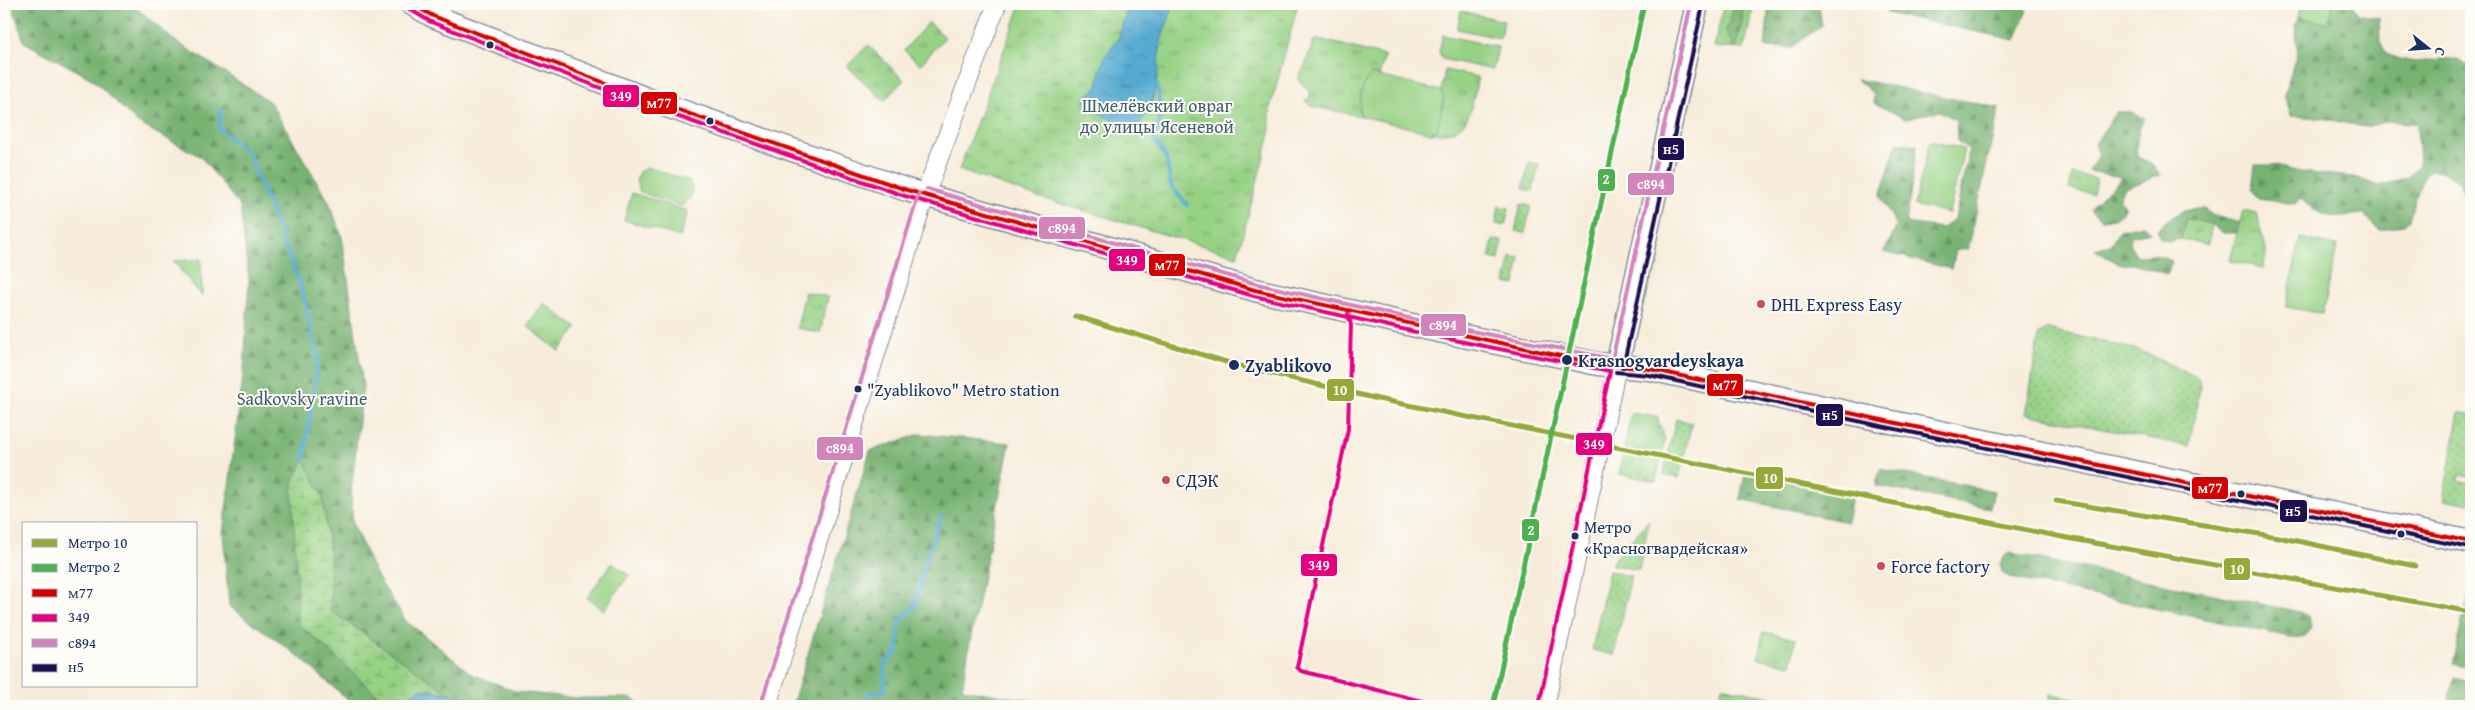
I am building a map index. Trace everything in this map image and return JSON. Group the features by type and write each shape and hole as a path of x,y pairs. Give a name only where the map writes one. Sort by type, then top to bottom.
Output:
{"main road":[{"path":"412,4 434,16 644,98 925,195 1255,290 1430,329 1617,366 1650,369 1877,420 2471,542"},
{"path":"1617,366 1697,4"}],"street":[{"path":"767,706 925,195 997,4"},
{"path":"1545,706 1617,366"}],"green space":[{"name":"Sadkovsky ravine","path":"12,4 132,4 171,38 270,102 329,202 342,237 363,386 351,492 353,525 378,578 406,621 472,674 517,692 577,698 631,698 644,706 506,706 448,693 331,611 330,555 322,495 299,624 390,706 355,706 297,655 229,606 223,533 244,369 249,279 240,206 201,157 138,123 92,79 24,42"},
{"name":"Шмелёвский овраг до улицы Ясеневой","path":"1021,4 1298,4 1270,109 1270,134 1237,256 1031,195 959,170"},
{"path":"1724,4 1754,4 1744,49 1714,47"},
{"path":"1735,4 1741,4 1742,21 1734,49 1726,31"},
{"path":"1769,4 1818,4 1822,25 1791,48 1765,47"},
{"path":"1889,4 2015,4 2027,10 2015,40 1887,13"},
{"path":"2301,4 2332,4 2328,23 2298,17"},
{"path":"2332,4 2352,4 2358,14 2379,18 2380,41 2386,54 2416,62 2441,59 2456,60 2471,69 2471,163 2466,180 2468,192 2463,193 2459,181 2441,172 2430,170 2422,179 2409,219 2404,225 2380,230 2362,214 2328,216 2315,211 2300,198 2295,204 2258,199 2252,189 2255,165 2272,165 2299,172 2354,177 2380,186 2407,177 2419,166 2417,124 2391,121 2365,127 2322,118 2291,116 2284,95 2298,49 2295,26 2298,17 2328,23"},
{"path":"1461,11 1504,21 1500,38 1457,29"},
{"path":"929,22 945,37 920,65 904,50"},
{"path":"1443,35 1498,47 1493,70 1442,59 1439,51"},
{"path":"1319,39 1385,56 1379,76 1371,74 1359,109 1361,116 1314,107 1305,101 1309,99 1310,93 1298,79 1306,63 1313,41"},
{"path":"868,45 904,80 884,101 847,66"},
{"path":"1445,70 1478,77 1471,110 1462,125 1454,130 1444,133 1431,133 1437,129 1444,98 1441,91"},
{"path":"1371,74 1441,91 1444,98 1437,129 1431,133 1361,116 1361,94"},
{"path":"1856,79 1999,108 1968,250 1956,249 1952,269 1884,252 1897,226 1880,196 1897,143 1917,145 1906,223 1942,228 1955,219 1969,149 1957,141 1956,120 1940,111 1906,119 1874,103 1874,94"},
{"path":"2116,112 2131,112 2145,118 2138,137 2137,157 2151,163 2161,175 2125,188 2119,197 2126,209 2114,218 2101,219 2090,210 2122,177 2088,171 2099,155 2095,144"},
{"path":"1930,141 1964,149 1949,213 1914,205"},
{"path":"1529,162 1539,164 1533,191 1523,189"},
{"path":"647,167 689,181 692,189 690,199 681,206 640,192 636,181 639,172"},
{"path":"2072,174 2096,179 2093,194 2069,189"},
{"path":"632,193 688,211 680,237 624,220"},
{"path":"1521,204 1531,206 1525,233 1515,231"},
{"path":"1499,206 1509,208 1505,226 1496,224"},
{"path":"2205,207 2211,215 2240,223 2237,233 2223,233 2212,224 2186,219 2181,239 2169,241 2160,238 2157,231 2166,221 2185,211"},
{"path":"2243,210 2257,213 2266,255 2263,268 2230,260"},
{"path":"2186,219 2212,224 2208,244 2181,239"},
{"path":"2143,225 2151,232 2131,236 2130,245 2137,256 2155,255 2172,261 2167,274 2133,264 2118,264 2094,249 2110,245 2120,230"},
{"path":"2300,238 2337,246 2323,314 2286,307"},
{"path":"1493,240 1502,241 1499,260 1489,258"},
{"path":"1511,256 1520,258 1515,285 1505,283"},
{"path":"201,259 202,296 173,261"},
{"path":"805,292 828,297 820,333 797,328"},
{"path":"544,303 577,328 559,351 527,326"},
{"path":"2047,329 2138,350 2195,376 2199,380 2200,388 2189,446 2026,414 2039,335"},
{"path":"2459,412 2471,415 2471,477 2459,475 2458,480 2471,483 2471,504 2443,499"},
{"path":"1631,413 1657,417 1665,439 1656,481 1619,474"},
{"path":"1676,419 1692,423 1679,478 1663,475"},
{"path":"920,434 1010,443 962,689 1067,706 792,706 870,451"},
{"path":"304,459 322,495 330,555 331,611 448,693 434,691 416,692 402,706 390,706 299,624 292,485"},
{"path":"1880,469 1994,491 1990,508 1876,486"},
{"path":"1746,470 1853,493 1847,522 1740,499"},
{"path":"1649,520 1639,570 1612,565 1613,561"},
{"path":"2011,553 2301,612 2309,618 2311,628 2305,636 2295,638 2011,578 2002,573 2000,563 2006,555"},
{"path":"612,563 629,575 604,610 587,598"},
{"path":"1609,571 1631,576 1614,655 1592,650"},
{"path":"2469,593 2471,593 2471,668 2452,664"},
{"path":"1763,632 1796,639 1791,665 1758,658"},
{"path":"2454,678 2471,682 2471,706 2449,701"},
{"path":"1722,686 1778,699 1776,706 1718,706"},
{"path":"2050,694 2082,699 2081,706 2048,706"}],"water":[{"path":"1128,4 1174,4 1162,37 1156,85 1150,107 1137,127 1120,131 1109,118 1089,108 1083,102 1087,95 1096,89 1104,58 1119,37"},
{"path":"421,689 506,706 402,706 406,698"}],"waterway":[{"path":"1157,85 1161,117 1154,140 1166,157 1171,186 1187,205"},
{"path":"221,110 219,129 248,153 301,286 318,358 304,459"},
{"path":"864,706 868,694 885,691 885,663 897,652 900,621 915,606 925,563 941,516"}],"metro line":[{"name":"2","path":"1493,706 1644,4"},
{"name":"10","path":"1075,316 1236,365 1378,399 2062,537 2471,612"},
{"name":"10","path":"2056,501 2278,537 2415,566"}],"transit line":[{"name":"м77","path":"412,4 433,16 644,98 907,190 1255,290 1598,364 1650,369 1877,419 2471,542"},
{"name":"с894","path":"1611,365 1691,4"},
{"name":"н5","path":"1623,367 1703,5"},
{"name":"349","path":"409,9 431,22 642,104 905,196 1254,296 1429,335 1610,371 1539,705"},
{"name":"с894","path":"927,189 1257,284 1431,323 1618,360"},
{"name":"с894","path":"761,704 919,193"},
{"name":"349","path":"1348,314 1351,325 1348,429 1297,667 1301,671 1442,706"},
{"name":"н5","path":"1616,372 1649,375 1876,425 2470,548"}],"place":[{"name":"DHL Express Easy","path":"1761,304"},
{"name":"Krasnogvardeyskaya","path":"1567,360"},
{"name":"Zyablikovo","path":"1234,365"},
{"name":"\"Zyablikovo\" Metro station","path":"858,389"},
{"name":"СДЭК","path":"1166,480"},
{"name":"Метро «Красногвардейская»","path":"1575,536"},
{"name":"Force factory","path":"1881,566"}]}
